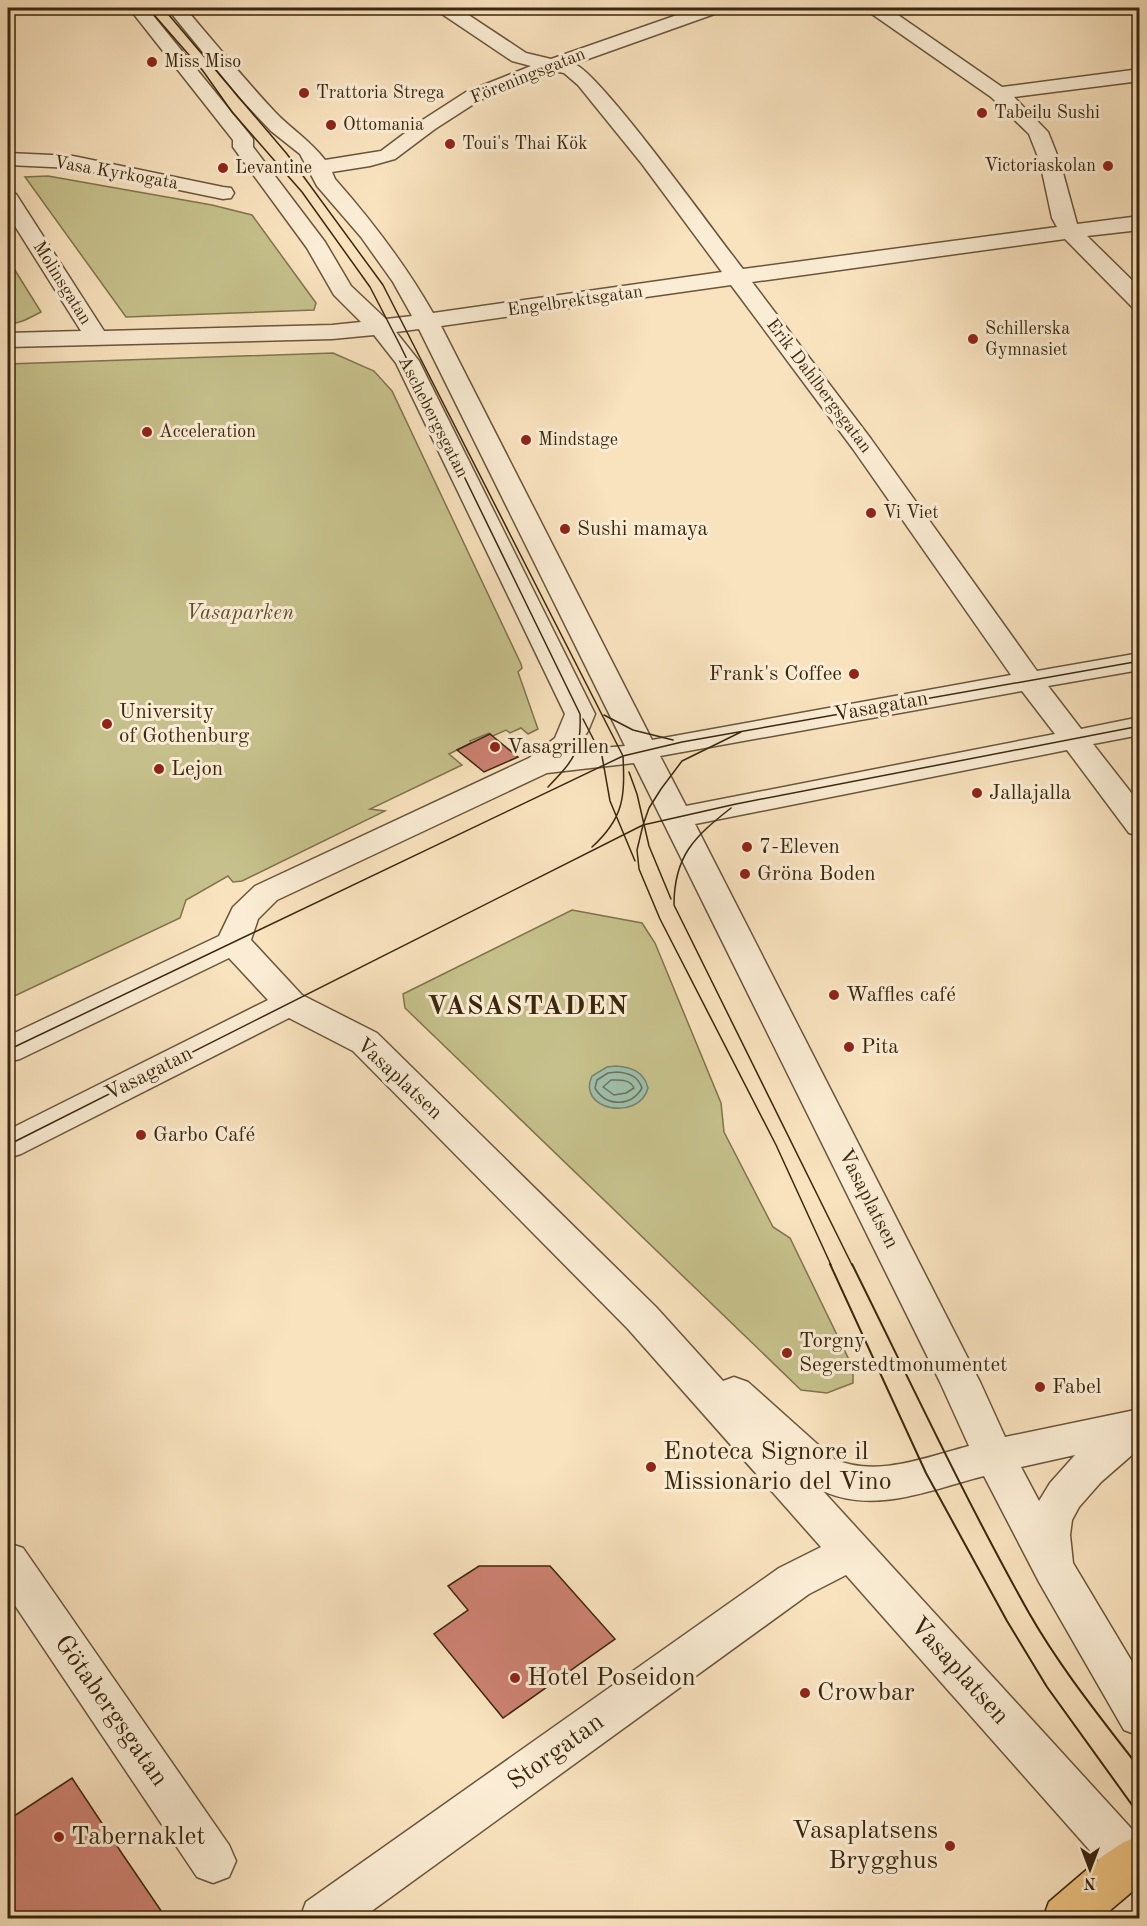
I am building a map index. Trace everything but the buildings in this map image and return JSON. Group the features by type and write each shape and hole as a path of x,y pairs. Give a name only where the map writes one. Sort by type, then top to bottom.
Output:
{"main road":[{"path":"1066,1918 1137,1865"}],"street":[{"name":"Aschebergsgatan","path":"138,8 243,139 243,147 316,247 342,290 380,327 407,361 580,714 569,741 560,754 540,765"},
{"name":"Aschebergsgatan","path":"176,8 247,94 278,127 307,150 319,167 325,182 369,232 404,282 427,322 633,752"},
{"name":"Erik Dahlbergsgatan","path":"446,8 519,57 571,69 585,81 649,160 862,444 1029,680 1140,826"},
{"name":"Föreningsgatan","path":"319,167 370,160 388,155 428,125 473,96 551,64 713,8"},
{"path":"876,8 998,93 1038,132 1050,162 1063,218 1070,231 1140,302"},
{"path":"998,93 1140,75"},
{"name":"Vasa Kyrkogata","path":"8,159 73,162 223,193"},
{"name":"Molinsgatan","path":"8,199 84,314 95,337"},
{"name":"Engelbrektsgatan","path":"8,340 332,332 427,322 1140,223"},
{"name":"Vasagatan","path":"633,752 1140,661"},
{"path":"676,818 1140,726"},
{"path":"8,1050 234,942 242,915 252,903 266,893 540,765 633,752"},
{"name":"Vasaplatsen","path":"633,752 676,818 960,1382 1013,1452 1054,1569 1140,1716"},
{"name":"Vasaplatsen","path":"234,942 290,1003 365,1042 642,1318 1137,1865"},
{"name":"Vasagatan","path":"8,1145 290,1003"},
{"name":"Vasaplatsen","path":"642,1318 682,1345 796,1451 832,1478 846,1483 868,1485 896,1482 1013,1452"},
{"path":"1013,1452 1139,1425"},
{"path":"1054,1569 1049,1543 1050,1521 1061,1499 1106,1451 1139,1425"},
{"name":"Storgatan","path":"323,1918 794,1581 852,1552"},
{"name":"Götabergsgatan","path":"8,1562 213,1861"}],"green space":[{"path":"48,176 212,205 252,215 316,303 314,310 126,317 25,177"},
{"path":"8,259 41,312 8,324"},
{"name":"Vasaparken","path":"333,353 374,371 392,391 521,664 522,668 518,672 538,729 528,734 521,728 510,733 506,730 493,736 489,733 470,741 471,743 449,754 462,765 370,809 385,811 242,881 233,882 228,876 186,900 180,918 8,999 8,364"},
{"path":"572,910 642,923 655,943 721,1103 724,1132 773,1227 790,1238 853,1368 853,1383 827,1393 801,1390 405,1008 403,994"}],"water":[{"path":"616,1066 636,1071 644,1078 648,1088 642,1099 633,1105 611,1108 600,1104 593,1097 589,1088 592,1076 607,1067"}],"tram line":[{"path":"148,8 203,71 232,112 302,192 370,287 400,345 580,714 579,737 574,755 548,787"},
{"path":"163,8 287,154 383,285 623,756"},
{"path":"623,756 682,742 1140,661"},
{"path":"604,715 633,730 673,740"},
{"path":"583,719 602,756 604,765"},
{"path":"644,825 736,804 1140,726"},
{"path":"644,823 649,808 682,761 741,732"},
{"path":"604,765 623,756"},
{"path":"616,816 623,795 623,756"},
{"path":"8,1050 604,765"},
{"path":"604,765 610,801 616,816"},
{"path":"629,772 644,823"},
{"path":"731,808 706,828 682,860 675,888 674,905 852,1265"},
{"path":"592,847 611,826 616,816"},
{"path":"616,816 624,835"},
{"path":"624,835 643,825"},
{"path":"643,825 637,850 639,869 660,919 776,1145 831,1265"},
{"path":"644,825 649,846 671,899"},
{"path":"8,1145 624,835"},
{"path":"624,835 635,861"},
{"path":"830,1264 926,1473 1007,1621 1047,1687 1140,1816"},
{"path":"852,1264 960,1483 1029,1613 1068,1674 1140,1769"}],"place":[{"name":"Miss Miso","path":"152,62"},
{"name":"Trattoria Strega","path":"304,93"},
{"name":"Tabeilu Sushi","path":"982,113"},
{"name":"Ottomania","path":"331,125"},
{"name":"Toui's Thai Kök","path":"450,144"},
{"name":"Victoriaskolan","path":"1108,166"},
{"name":"Levantine","path":"223,168"},
{"name":"Schillerska Gymnasiet","path":"973,339"},
{"name":"Acceleration","path":"147,432"},
{"name":"Mindstage","path":"526,440"},
{"name":"Vi Viet","path":"871,513"},
{"name":"Sushi mamaya","path":"565,529"},
{"name":"Frank's Coffee","path":"854,674"},
{"name":"University of Gothenburg","path":"107,724"},
{"name":"Vasagrillen","path":"495,747"},
{"name":"Lejon","path":"159,769"},
{"name":"Jallajalla","path":"977,793"},
{"name":"7-Eleven","path":"747,847"},
{"name":"Gröna Boden","path":"745,874"},
{"name":"Waffles café","path":"834,995"},
{"name":"Pita","path":"849,1047"},
{"name":"Garbo Café","path":"141,1135"},
{"name":"Torgny Segerstedtmonumentet","path":"787,1353"},
{"name":"Fabel","path":"1040,1387"},
{"name":"Enoteca Signore il Missionario del Vino","path":"651,1467"},
{"name":"Hotel Poseidon","path":"515,1678"},
{"name":"Crowbar","path":"805,1693"},
{"name":"Tabernaklet","path":"59,1837"},
{"name":"Vasaplatsens Brygghus","path":"950,1846"}],"district":[{"name":"VASASTADEN","path":"528,1006"}]}
